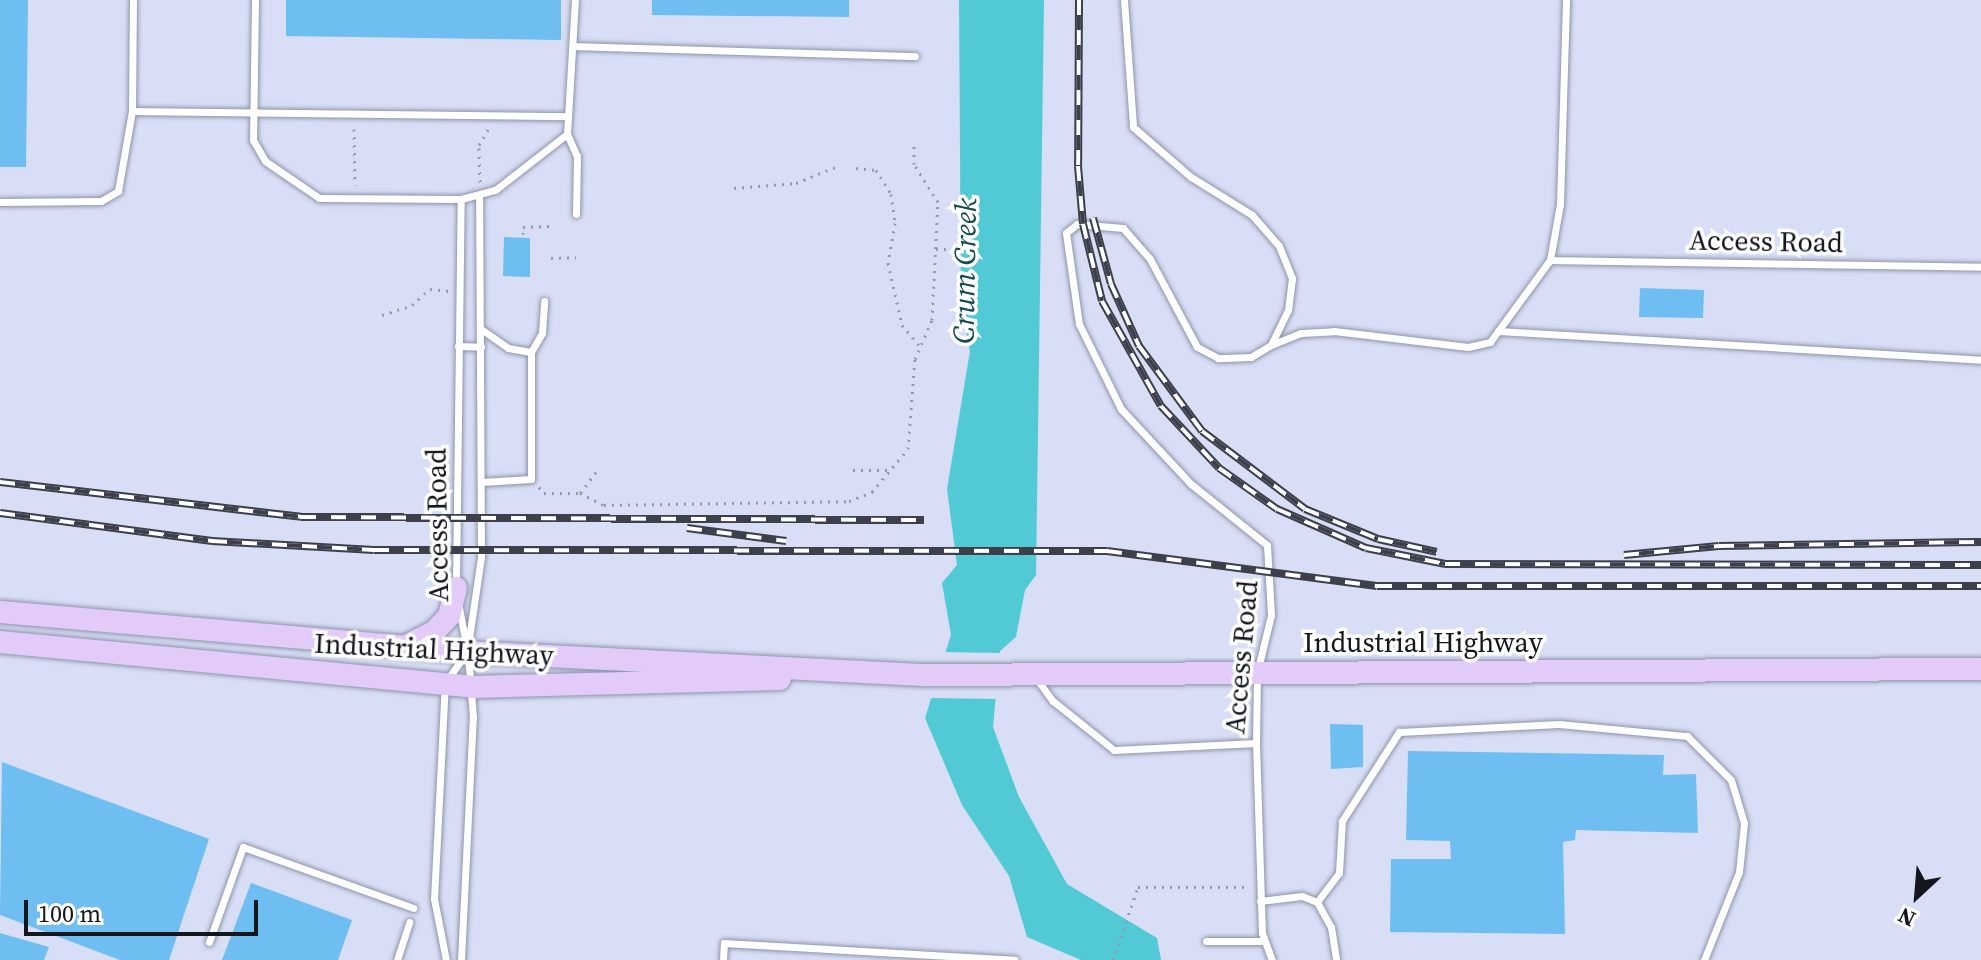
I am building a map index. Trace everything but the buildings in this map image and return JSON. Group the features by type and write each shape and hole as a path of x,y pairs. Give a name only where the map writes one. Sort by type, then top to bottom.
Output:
{"main road":[{"path":"403,647 434,632 449,616 456,588"},
{"name":"Industrial Highway","path":"0,612 467,652 926,675 1981,669"},
{"name":"Industrial Highway","path":"1,645 472,687 714,684 865,672"}],"lane":[{"path":"0,202 101,201 118,191 132,111 133,0"},
{"path":"255,0 254,113 257,153 311,195 479,198 567,134"},
{"path":"575,0 567,134 577,156 576,214"},
{"path":"1124,0 1133,127 1191,177 1252,215 1279,246 1292,292 1271,345"},
{"name":"Access Road","path":"1272,960 1264,941 1260,901 1256,743 1257,673 1271,615 1267,545 1191,484 1121,409 1079,324 1066,233 1077,224 1123,228 1150,259 1197,347 1218,358 1251,357 1301,333 1334,331 1468,347 1490,342 1550,260 1560,204 1566,0"},
{"path":"574,46 915,56"},
{"path":"132,111 568,116"},
{"name":"Access Road","path":"467,652 481,557 479,198"},
{"name":"Access Road","path":"461,199 456,588 467,652"},
{"name":"Access Road","path":"1550,260 1981,267"},
{"path":"481,482 531,479 531,352 542,333 544,301"},
{"path":"481,329 508,348 531,352"},
{"path":"1498,331 1981,360"},
{"path":"458,346 481,347"},
{"path":"446,960 434,899 445,683 467,652"},
{"path":"461,960 472,687 467,652"},
{"path":"1035,676 1053,701 1114,750 1256,743"},
{"path":"1317,902 1339,873 1342,821 1399,732 1559,724 1672,734 1701,746 1741,797 1739,872 1704,960"},
{"path":"209,942 243,847 413,908"},
{"path":"1260,901 1302,896 1317,902 1331,927 1336,960"},
{"path":"397,960 409,922"},
{"path":"1206,941 1264,941"},
{"path":"723,960 724,943 1015,960"}],"path":[{"path":"480,182 479,145 490,126"},
{"path":"354,129 355,185"},
{"path":"531,479 544,493 580,493 604,505 849,501 872,492 908,449 919,345 932,320 938,202 914,164 914,143"},
{"path":"734,188 796,183 835,167"},
{"path":"856,168 876,170 891,194 895,223 888,263 902,325 919,345"},
{"path":"523,234 523,227 550,226"},
{"path":"936,249 961,249"},
{"path":"551,258 576,257"},
{"path":"382,315 412,305 430,289 450,291"},
{"path":"853,470 888,470"},
{"path":"580,493 596,472"},
{"path":"1113,960 1138,887 1247,887"}],"water":[{"name":"Crum Creek","path":"959,0 1044,0 1036,575 1025,590 1016,637 1000,651 993,727 1019,797 1067,884 1157,938 1161,960 1081,960 1027,937 1009,876 962,805 925,718 951,635 942,583 957,565 947,489 970,351 961,304"}],"pier":[{"path":"941,652 1001,653 999,699 927,698"}],"railway":[{"path":"1079,0 1078,166 1083,224 1102,301 1161,406 1219,468 1277,509 1366,548 1445,564 1981,565"},
{"path":"1093,218 1111,284 1139,346 1202,431 1305,509 1378,539 1437,552"},
{"path":"0,482 301,517 924,520"},
{"path":"0,513 212,541 374,550 1107,551 1377,586 1981,586"},
{"path":"687,528 786,541"},
{"path":"1624,555 1719,546 1981,542"}]}
